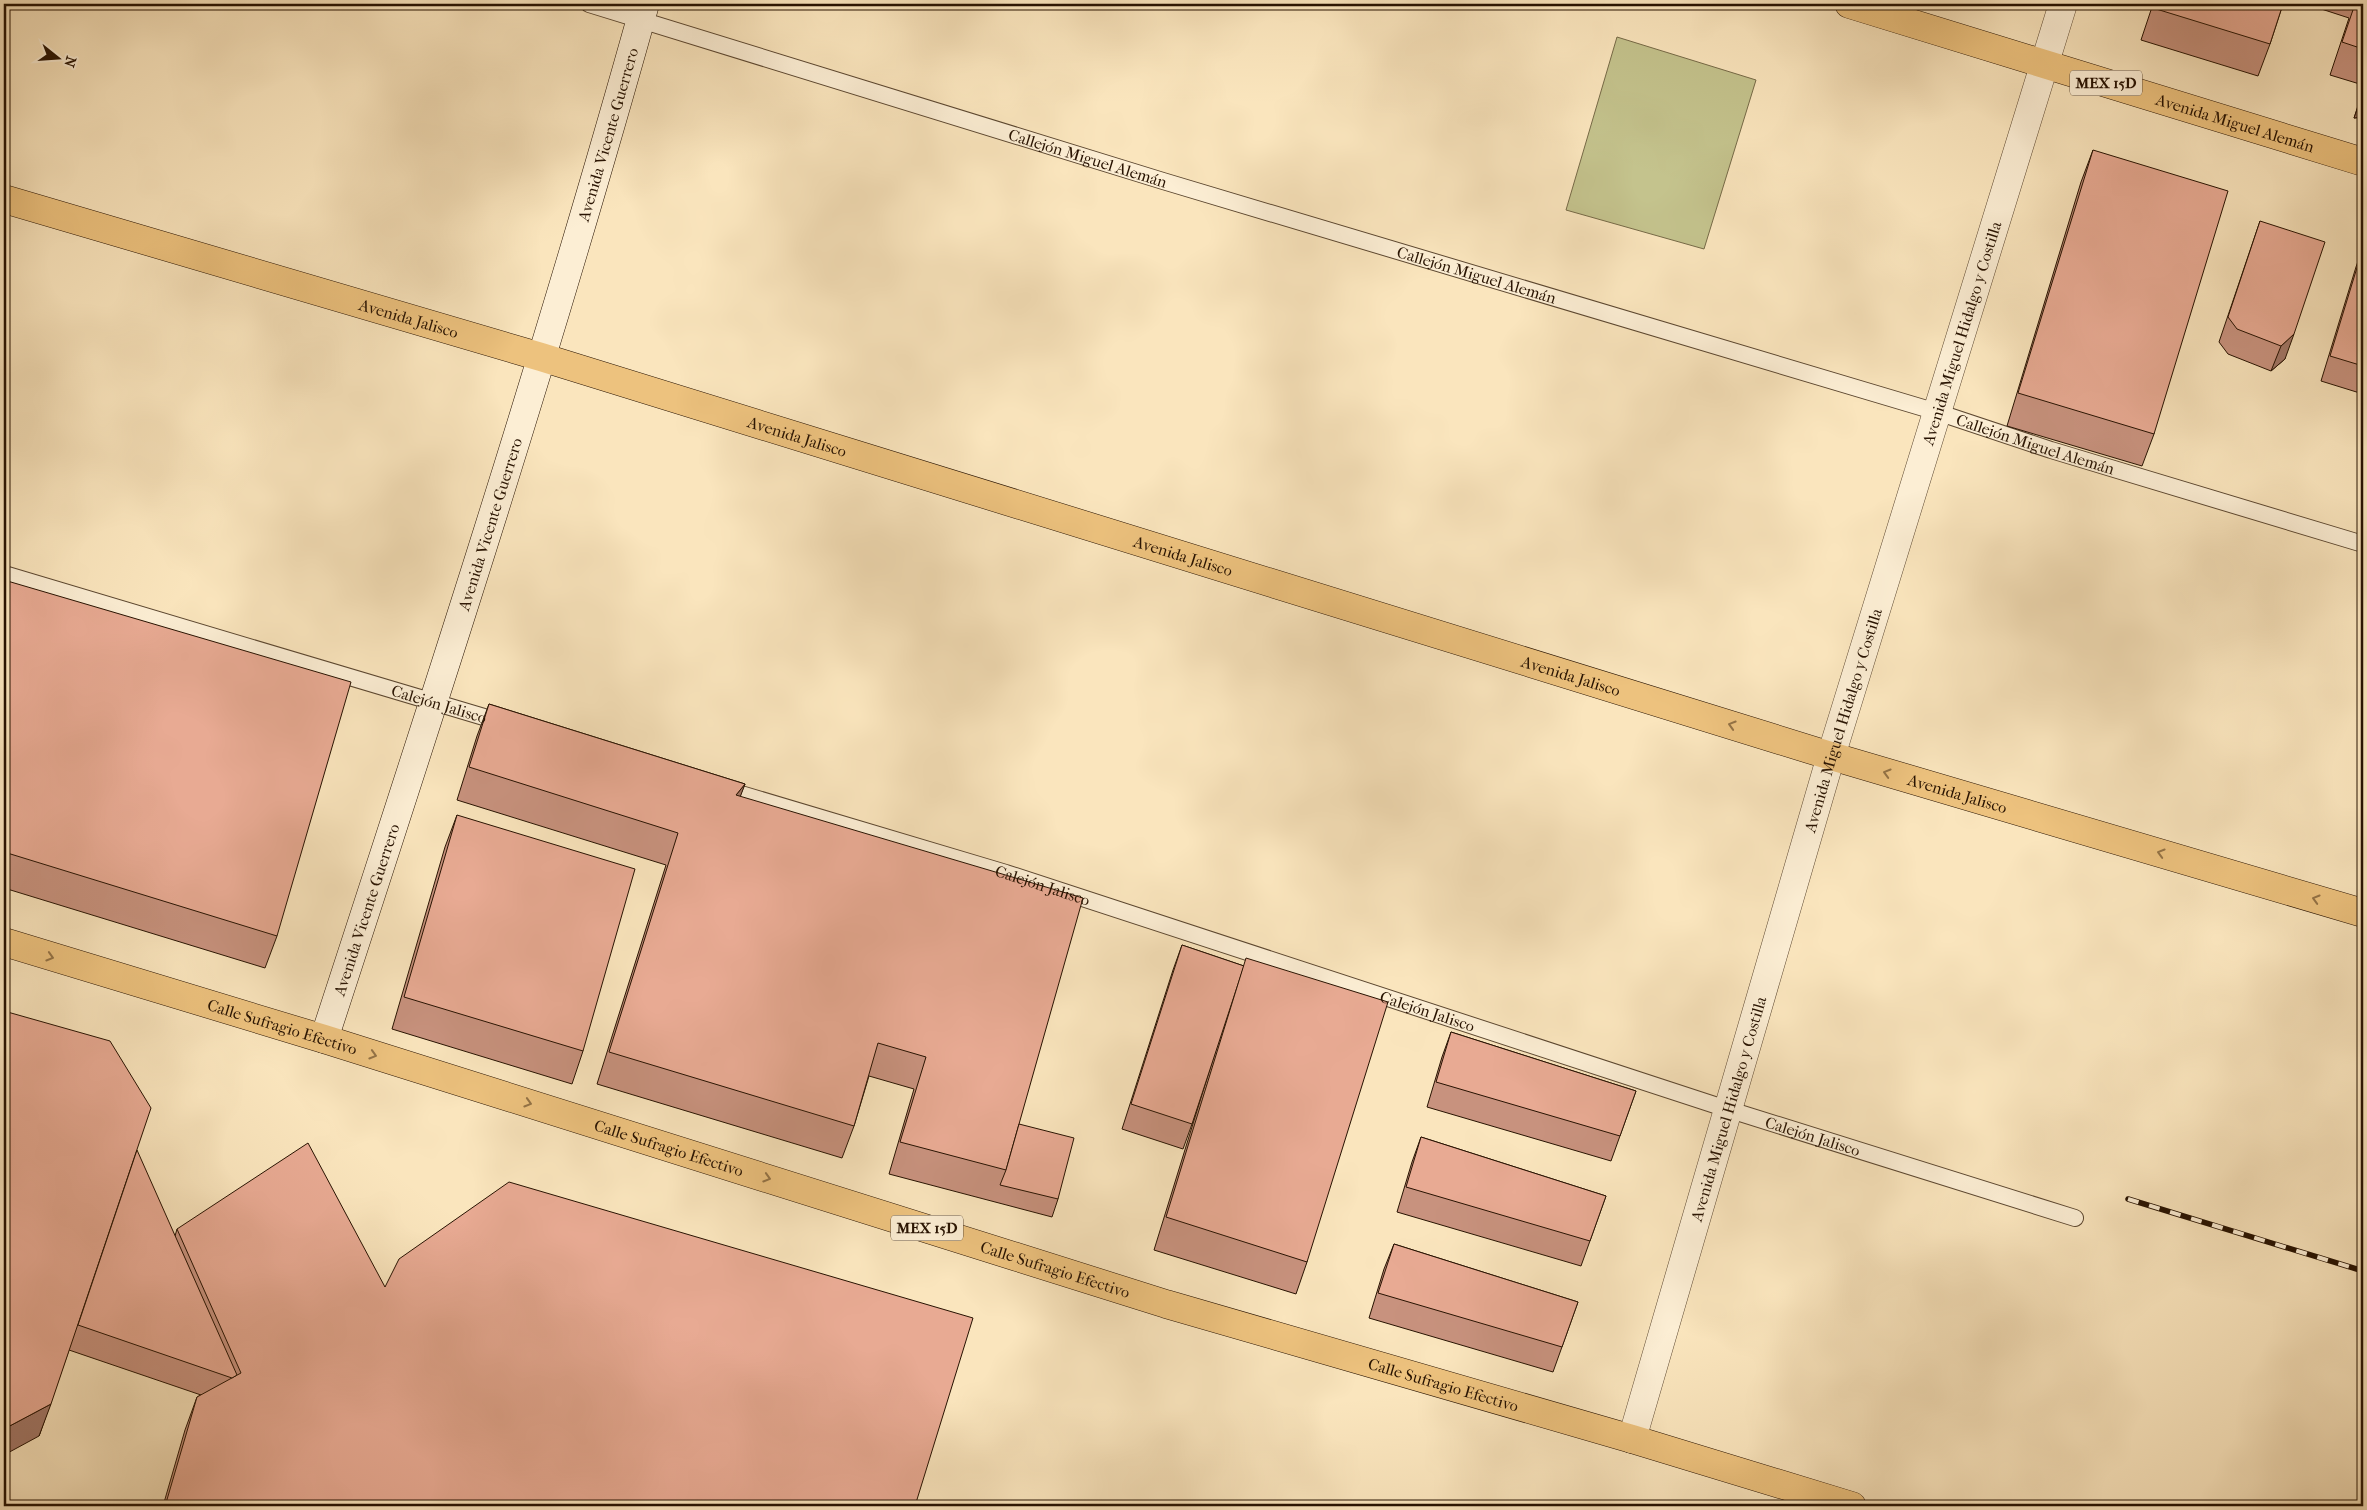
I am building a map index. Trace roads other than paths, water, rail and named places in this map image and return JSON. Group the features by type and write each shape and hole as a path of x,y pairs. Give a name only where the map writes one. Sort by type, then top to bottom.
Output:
{"main road":[{"name":"Avenida Miguel Alemán","path":"1849,4 2363,162"},
{"name":"Avenida Jalisco","path":"4,199 541,357 1831,756 2363,913"},
{"name":"Calle Sufragio Efectivo","path":"4,942 324,1039 1157,1301 1632,1439 1852,1506"}],"street":[{"name":"Avenida Miguel Hidalgo y Costilla","path":"1632,1439 1726,1109 1831,756 2064,4"},
{"name":"Avenida Vicente Guerrero","path":"324,1039 434,702 541,357 643,11"}],"lane":[{"name":"Callejón Miguel Alemán","path":"589,4 643,11 1154,178 1937,412 2051,450 2363,544"},
{"name":"Calejón Jalisco","path":"4,574 520,728"},
{"name":"Calejón Jalisco","path":"701,782 1006,873 1726,1109 2075,1218"}],"railway":[{"path":"2128,1199 2363,1271"}]}
